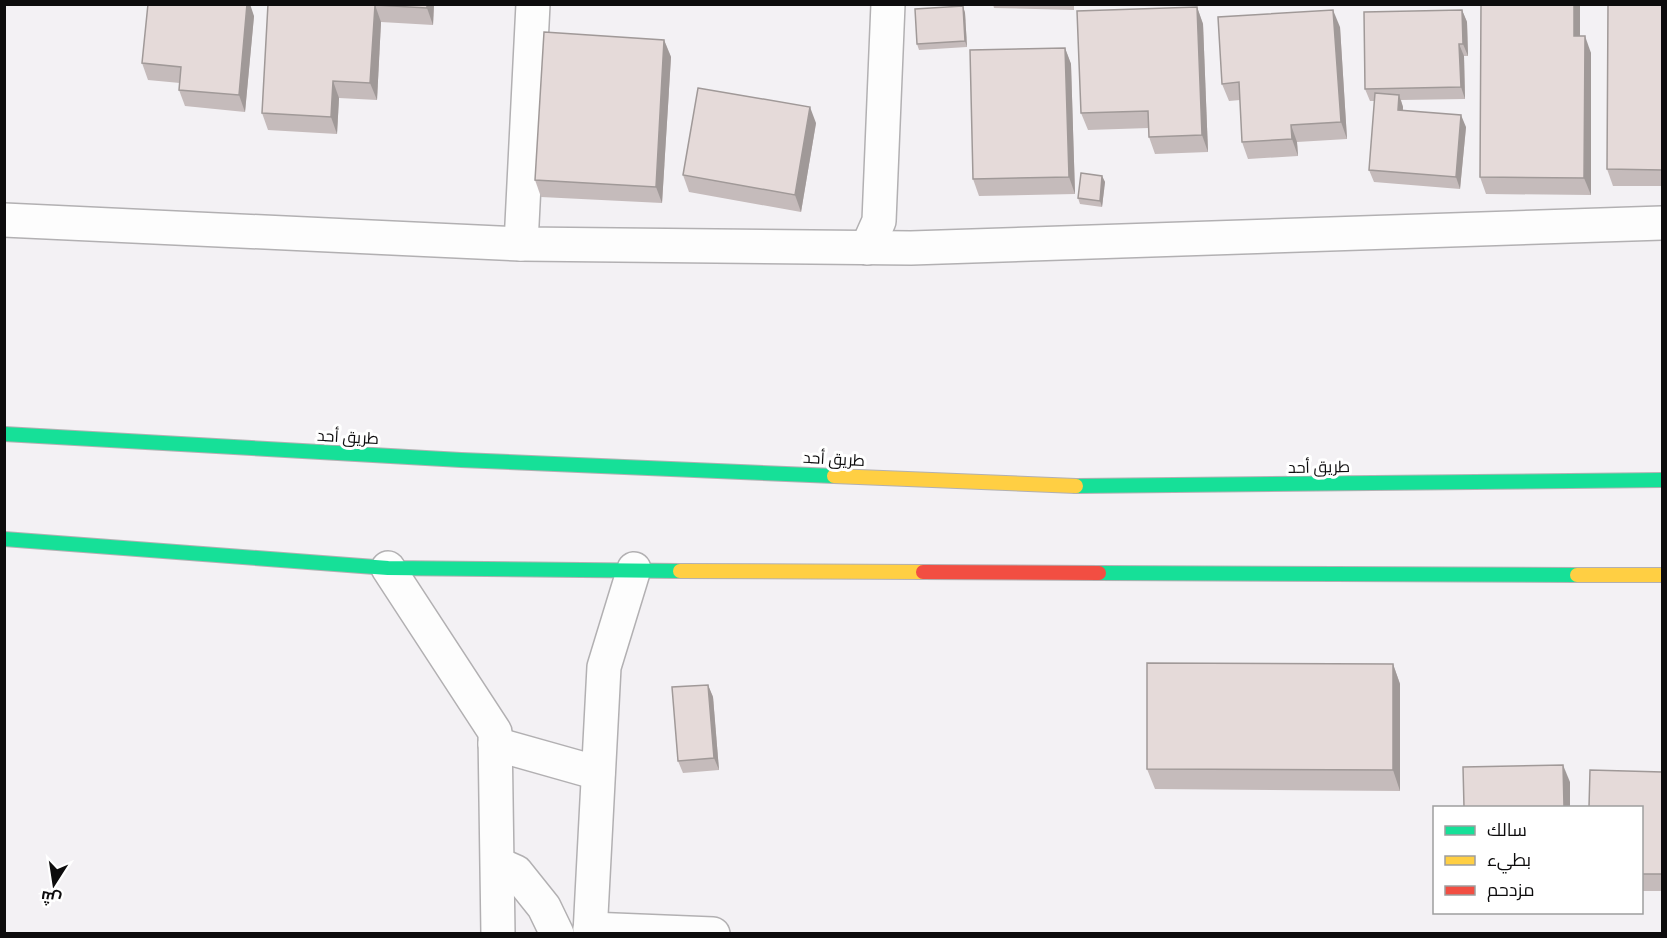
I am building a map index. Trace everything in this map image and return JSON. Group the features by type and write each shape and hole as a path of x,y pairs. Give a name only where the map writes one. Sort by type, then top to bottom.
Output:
{"main road":[{"name":"طريق أحد","path":"4,434 473,460 1059,486 1662,480"},
{"path":"4,539 388,568 1662,575"}],"street":[{"path":"522,244 533,4"},
{"path":"867,248 879,221 888,4"},
{"path":"4,220 522,244 867,248 1662,223"},
{"path":"388,568 495,732 498,933"},
{"path":"634,569 604,667 590,931 712,933"},
{"path":"495,744 598,773"},
{"path":"498,864 516,872 544,907 557,933"}],"building":[{"path":"148,4 247,4 239,95 179,90 181,67 142,63"},
{"path":"268,4 427,4 427,8 375,5 370,83 333,81 331,117 262,113"},
{"path":"1481,4 1574,4 1574,36 1585,36 1584,178 1480,177"},
{"path":"1608,4 1662,4 1662,170 1607,169"},
{"path":"963,6 965,41 917,44 915,9"},
{"path":"1197,7 1202,135 1149,137 1148,111 1081,113 1077,11"},
{"path":"1333,10 1341,122 1291,125 1292,139 1242,142 1239,82 1222,84 1218,17"},
{"path":"1462,10 1463,44 1459,44 1461,87 1365,89 1364,12"},
{"path":"544,32 664,40 656,187 535,180"},
{"path":"1065,48 1069,177 973,179 970,50"},
{"path":"698,88 810,107 795,195 683,175"},
{"path":"1375,93 1399,95 1398,110 1461,115 1456,177 1369,170"},
{"path":"1081,173 1102,176 1100,201 1078,198"},
{"path":"1147,663 1393,664 1393,770 1147,769"},
{"path":"708,685 714,758 678,761 672,687"},
{"path":"1563,765 1564,806 1464,806 1463,767"},
{"path":"1590,770 1662,772 1662,874 1643,874 1643,806 1589,806"}],"traffic: fast":[{"path":"4,434 461,460 834,476"},
{"path":"1076,486 1662,480"},
{"path":"4,539 388,568 680,571"},
{"path":"1099,573 1577,575"}],"traffic: slow":[{"path":"834,476 1076,486"},
{"path":"680,571 923,572"},
{"path":"1577,575 1662,575"}],"traffic: jam":[{"path":"923,572 1099,573"}]}
